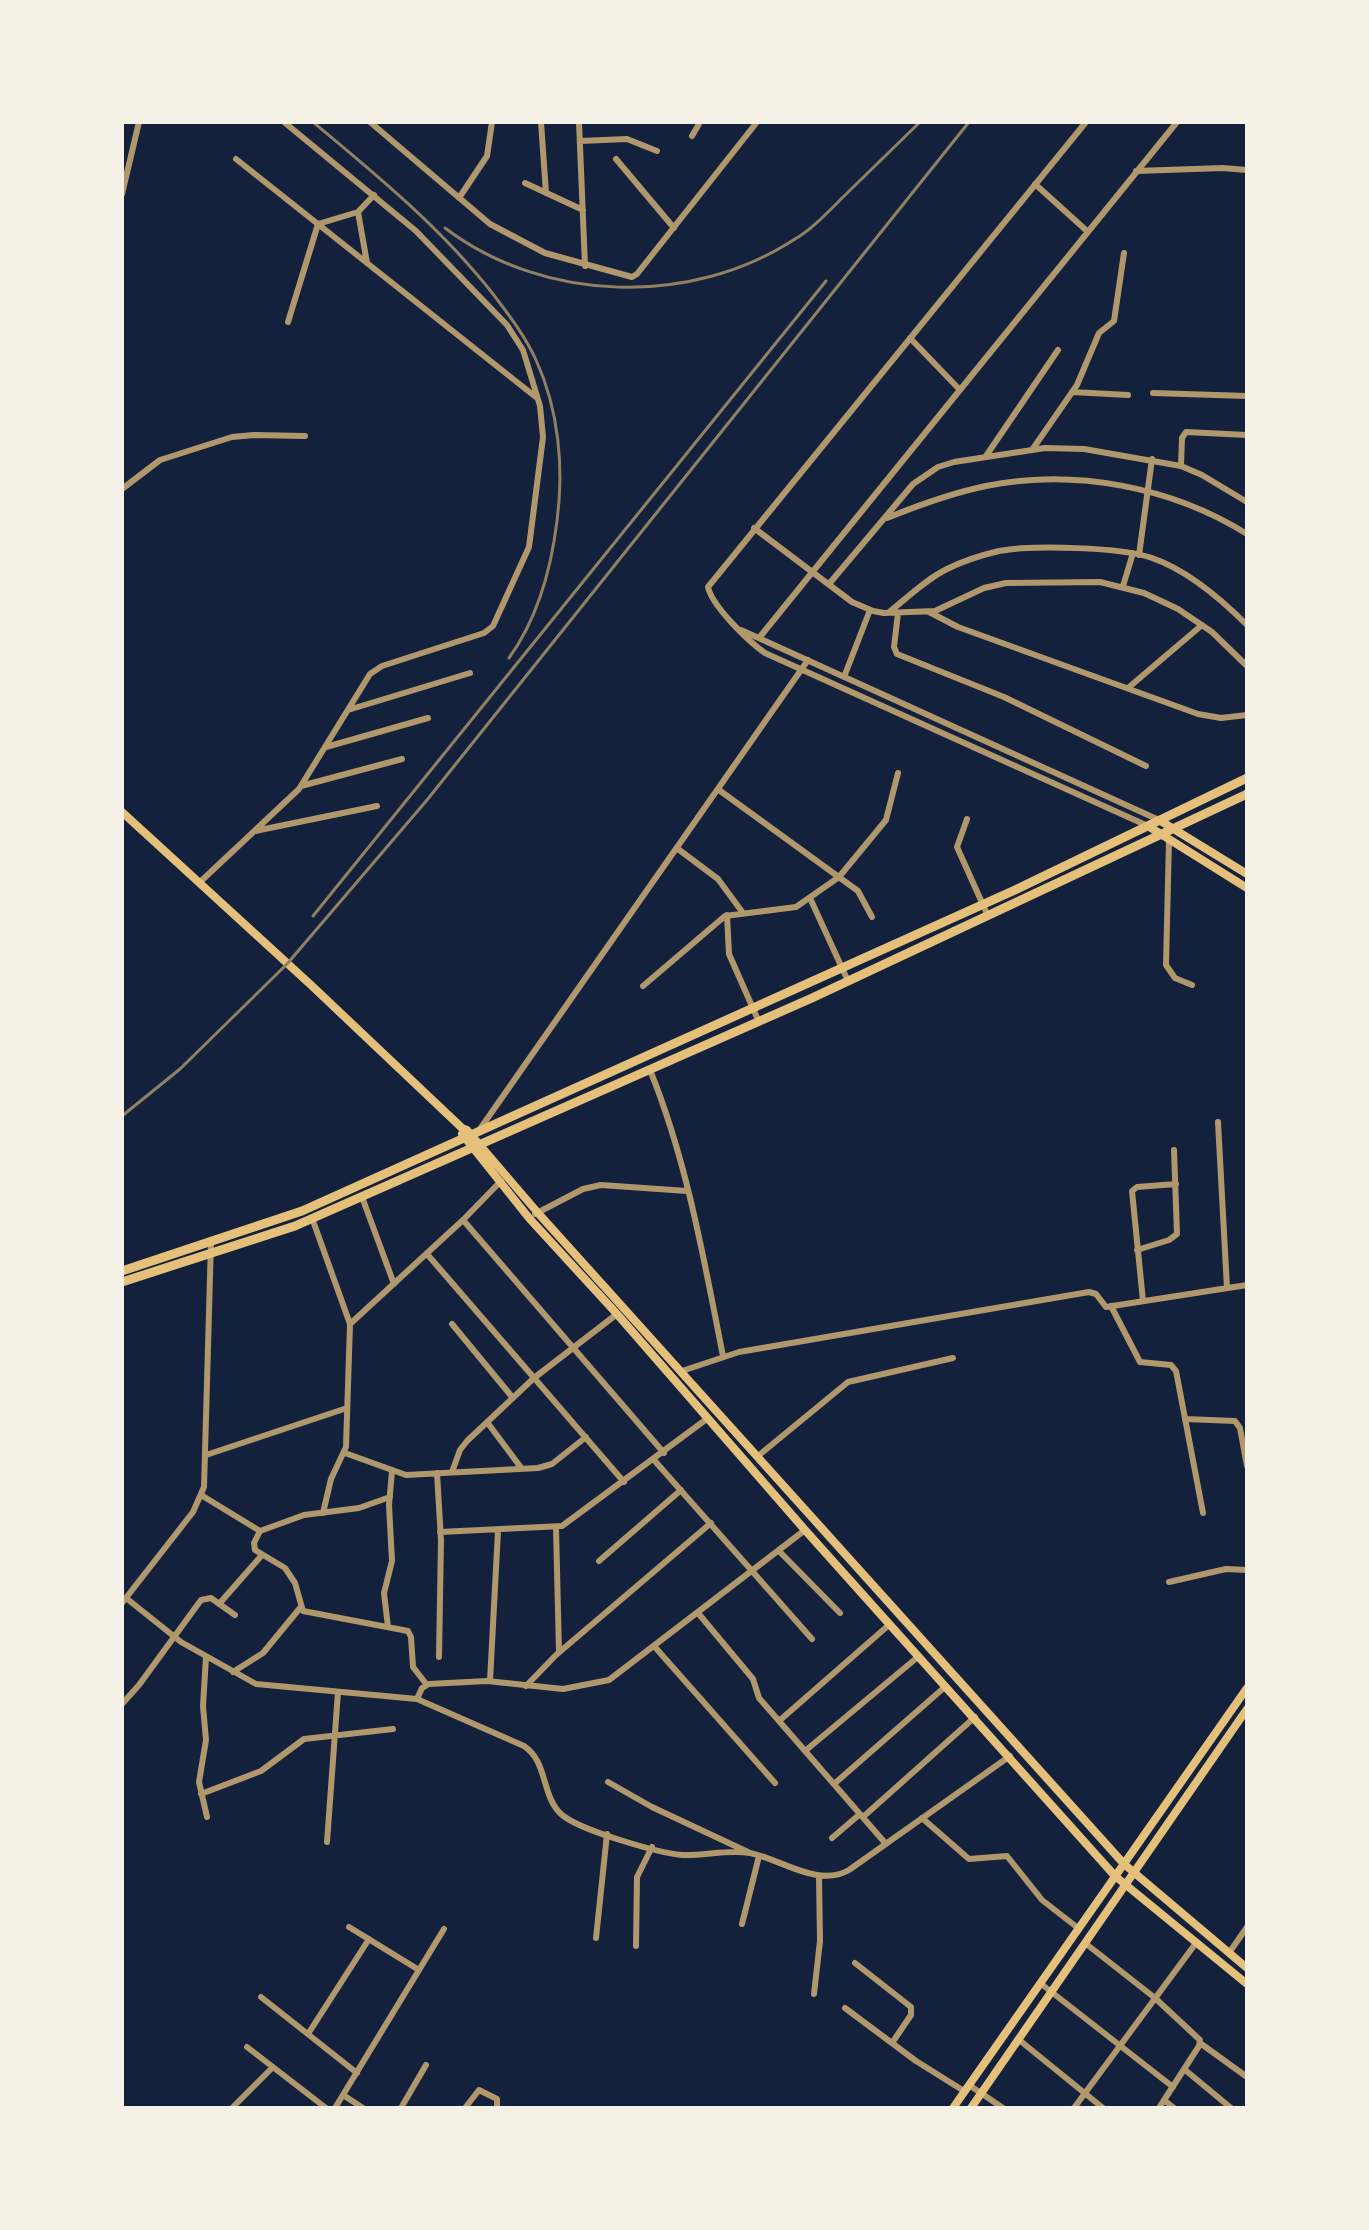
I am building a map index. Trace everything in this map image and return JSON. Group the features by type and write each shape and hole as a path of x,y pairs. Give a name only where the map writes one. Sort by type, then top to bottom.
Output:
{"main road":[{"path":"122,1271 302,1211 469,1133 842,970 1247,778"},
{"path":"122,1282 312,1218 362,1197 759,1022 1100,864 1166,837 1175,829 1247,794"},
{"path":"122,812 469,1133 529,1218 1115,1876 1247,1984"},
{"path":"1159,820 1247,874"},
{"path":"1148,826 1247,888"},
{"path":"1094,852 1100,864"},
{"path":"657,1053 662,1065"},
{"path":"503,1179 538,1213 682,1371 1124,1864 1247,1968"},
{"path":"953,2108 1247,1688"},
{"path":"971,2108 1247,1709"}],"street":[{"path":"122,194 132,141 139,122"},
{"path":"199,883 301,786 366,680 376,669 484,633 493,626 529,547 543,437 538,399 523,350 507,325 416,231 284,122"},
{"path":"370,122 490,224 545,253 634,277 757,122"},
{"path":"459,198 487,156 492,122"},
{"path":"541,122 546,193"},
{"path":"579,122 585,266"},
{"path":"692,136 700,122"},
{"path":"1086,122 708,587 710,594 738,629 765,653 1148,826"},
{"path":"759,638 1177,122"},
{"path":"580,141 627,139 657,151"},
{"path":"236,159 538,399"},
{"path":"616,159 674,228"},
{"path":"1136,171 1247,170"},
{"path":"525,183 583,210"},
{"path":"1035,184 1087,231"},
{"path":"318,224 358,212 374,195"},
{"path":"358,212 367,263"},
{"path":"288,322 318,224"},
{"path":"1032,450 1072,392 1099,333 1114,321 1124,253"},
{"path":"910,338 960,390"},
{"path":"986,457 1058,350"},
{"path":"1072,392 1128,395"},
{"path":"1153,393 1247,396"},
{"path":"1181,466 1182,438 1186,432 1247,435"},
{"path":"122,489 160,460 232,437 305,436"},
{"path":"829,584 913,484 926,474 954,462 1032,450 1084,449 1181,466 1247,502"},
{"path":"1123,586 1136,554 1152,459"},
{"path":"883,519 943,497 1000,484 1038,480 1099,482 1148,491 1196,507 1247,534"},
{"path":"754,528 852,602 870,610 929,612 984,588 1006,583 1100,582 1123,586 1161,601 1202,625 1247,666"},
{"path":"888,613 933,577 963,563 1001,551 1031,549 1136,554 1170,566 1190,578 1247,625"},
{"path":"844,677 870,610"},
{"path":"929,612 958,627 1206,716 1247,715"},
{"path":"898,613 894,647 897,654 1004,697 1146,766"},
{"path":"1128,688 1202,625"},
{"path":"738,629 1159,820"},
{"path":"469,1133 678,849 808,660"},
{"path":"348,710 470,673"},
{"path":"912,719 915,709"},
{"path":"326,747 428,718"},
{"path":"965,743 968,733"},
{"path":"1018,767 1023,758"},
{"path":"301,786 402,759"},
{"path":"643,986 719,919 727,915 788,909 839,877 886,820 898,773"},
{"path":"719,790 863,896 872,917"},
{"path":"254,832 377,806"},
{"path":"967,819 957,847 988,916"},
{"path":"1166,837 1166,965 1175,978 1192,985"},
{"path":"678,849 718,879 743,913"},
{"path":"810,898 848,981"},
{"path":"727,915 729,954 759,1022"},
{"path":"650,1070 666,1111 687,1191 723,1356"},
{"path":"1218,1122 1227,1288"},
{"path":"1137,1250 1169,1240 1177,1234 1174,1150"},
{"path":"350,1324 503,1179"},
{"path":"1143,1301 1132,1191 1137,1187 1176,1184"},
{"path":"529,1218 583,1189 601,1185 687,1191"},
{"path":"362,1197 394,1284"},
{"path":"312,1218 350,1324 345,1453 333,1474 323,1513"},
{"path":"463,1220 664,1453"},
{"path":"211,1242 206,1455 201,1495 193,1512 124,1601 206,1657 264,1685 417,1699 530,1750 539,1761 551,1802 573,1822 681,1855 756,1854"},
{"path":"427,1254 624,1482"},
{"path":"682,1371 723,1356 1089,1292 1096,1294 1104,1306 1111,1306 1247,1285"},
{"path":"1111,1306 1140,1362 1173,1367 1203,1513"},
{"path":"452,1472 463,1445 487,1422 534,1378 617,1314"},
{"path":"452,1324 513,1398"},
{"path":"758,1456 848,1382 953,1358"},
{"path":"206,1455 347,1408"},
{"path":"440,1532 556,1528 568,1524 709,1417"},
{"path":"1185,1419 1230,1419 1238,1424 1247,1466"},
{"path":"1238,1424 1247,1419"},
{"path":"487,1422 522,1469"},
{"path":"345,1453 392,1471 415,1475 522,1469 552,1464 586,1437"},
{"path":"654,1460 812,1639"},
{"path":"388,1627 384,1599 392,1561 392,1471"},
{"path":"437,1473 439,1657"},
{"path":"599,1561 681,1490"},
{"path":"201,1495 260,1531"},
{"path":"390,1497 359,1508 304,1515 260,1531 254,1547 285,1568 295,1583 300,1608 306,1612 405,1629 410,1633 413,1667 427,1685"},
{"path":"526,1686 559,1652 711,1523"},
{"path":"556,1528 559,1652"},
{"path":"417,1699 427,1685 490,1681 563,1689 603,1682 805,1530"},
{"path":"490,1681 498,1531"},
{"path":"779,1551 840,1613"},
{"path":"219,1604 262,1555"},
{"path":"1169,1582 1226,1569 1247,1570"},
{"path":"122,1704 201,1600 211,1598 235,1615"},
{"path":"233,1672 260,1656 300,1608"},
{"path":"698,1613 753,1679 757,1695 886,1844"},
{"path":"779,1721 890,1624"},
{"path":"654,1646 775,1783"},
{"path":"805,1751 919,1656"},
{"path":"206,1657 203,1706 206,1740 199,1782 207,1817"},
{"path":"834,1784 946,1686"},
{"path":"327,1842 338,1692"},
{"path":"832,1838 862,1816 975,1717"},
{"path":"201,1794 261,1771 300,1741 393,1729"},
{"path":"608,1782 652,1807 756,1854 828,1877 842,1874 1010,1756"},
{"path":"922,1818 969,1859 1007,1856 1042,1900 1078,1928"},
{"path":"596,1938 607,1834"},
{"path":"636,1946 637,1877 652,1847"},
{"path":"742,1924 756,1854"},
{"path":"814,1994 820,1941 819,1876"},
{"path":"349,1927 419,1970"},
{"path":"1229,1953 1247,1927"},
{"path":"335,2108 444,1929"},
{"path":"308,2034 369,1939"},
{"path":"1085,1943 1155,1998 1198,2037 1200,2043 1247,2077"},
{"path":"1074,2108 1196,1943"},
{"path":"855,1963 911,2007 911,2015 892,2043"},
{"path":"1040,1983 1173,2087"},
{"path":"261,1997 357,2073"},
{"path":"845,2008 892,2043 967,2088 982,2092 1003,2108"},
{"path":"1018,2039 1103,2108"},
{"path":"1159,2108 1200,2043"},
{"path":"247,2047 326,2108"},
{"path":"401,2108 426,2065"},
{"path":"232,2108 273,2067"},
{"path":"1184,2069 1231,2108"},
{"path":"465,2108 479,2090 497,2099 497,2108"},
{"path":"343,2095 363,2108"},
{"path":"1164,2100 1174,2108"}],"railway":[{"path":"313,122 408,204 473,270 522,334 544,379 558,439 560,481 557,521 542,593 528,627 509,658"},
{"path":"445,228 484,253 527,271 572,282 618,287 665,285 710,277 754,261 795,239 825,215 920,122"},
{"path":"122,1116 180,1069 287,964 427,800 969,122"},
{"path":"313,916 826,281"}]}
